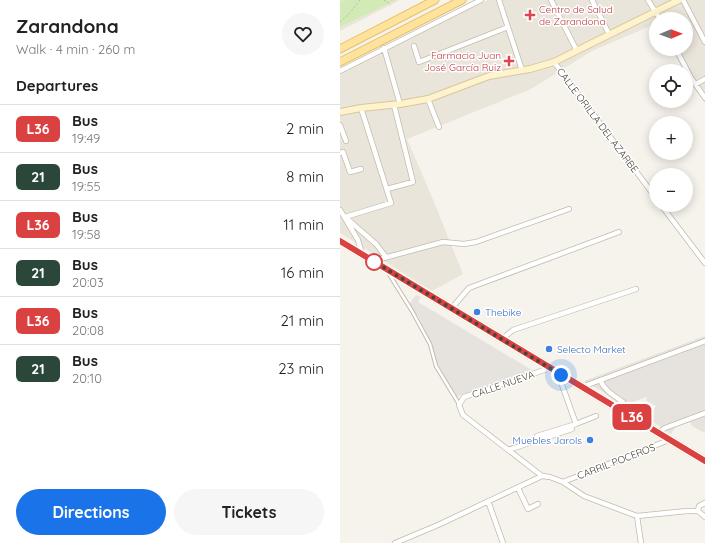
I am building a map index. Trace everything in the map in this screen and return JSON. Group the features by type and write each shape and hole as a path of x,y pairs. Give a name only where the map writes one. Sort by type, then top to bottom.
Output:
{"main road":[{"path":"340,48 435,0"},
{"path":"340,62 462,0"},
{"path":"340,241 705,462"}],"street":[{"path":"340,70 480,0"},
{"path":"499,0 522,70"},
{"path":"550,0 577,51"},
{"path":"592,0 610,34"},
{"path":"648,0 656,12 679,0"},
{"path":"683,0 705,42"},
{"path":"340,112 428,99 490,76 533,69 554,62 649,15"},
{"path":"414,46 419,62 508,27"},
{"path":"384,48 413,182 386,189"},
{"path":"680,56 705,98"},
{"name":"CALLE ORILLA DEL AZARBE","path":"554,62 649,189"},
{"path":"696,84 705,79"},
{"path":"428,99 438,127"},
{"path":"346,217 391,203 361,108"},
{"path":"340,125 346,141"},
{"path":"340,153 344,152 350,172 361,170"},
{"path":"373,261 443,242 464,244 476,242 569,209"},
{"path":"340,210 376,244 386,257"},
{"path":"667,212 705,263"},
{"path":"346,217 358,240 362,254"},
{"path":"451,309 469,288 619,232"},
{"path":"502,339 513,330 636,289"},
{"path":"582,387 705,340"},
{"name":"CALLE NUEVA","path":"459,404 464,397 550,368"},
{"path":"561,375 561,382 576,424"},
{"path":"600,380 603,387 608,392 623,402 623,412"},
{"path":"459,404 463,415 542,476 550,477 563,482 584,496 638,516 687,511 698,512 705,517"},
{"path":"658,433 665,428 705,413"},
{"path":"537,436 596,416"},
{"path":"508,450 572,429"},
{"name":"CARRIL POCEROS","path":"563,482 669,440"},
{"path":"395,543 401,542 542,476"},
{"path":"518,488 528,509 538,504"},
{"path":"488,501 503,543"},
{"path":"698,512 700,506 705,503"},
{"path":"638,516 641,543"}],"lane":[{"path":"386,269 430,344 436,366 459,404"}],"path":[{"path":"340,22 349,14 360,0"},
{"path":"384,0 391,5"}],"shaded area":[{"path":"340,0 400,0 340,31"},
{"path":"488,0 705,0 705,103 693,84 693,64 680,64 675,56 693,56 693,12 649,12 649,27 592,51 531,89 407,139 463,274 432,291 340,233 340,75"},
{"path":"416,295 421,297 418,302 532,370 456,397 437,363 428,337 419,318 409,304"},
{"path":"705,336 705,433 692,426 690,422 676,426 671,434 649,419 656,406 647,401 646,397 631,403 629,407 584,381"}],"green space":[{"path":"344,0 396,0 340,27 340,2"}],"bus line":[{"name":"L36","path":"340,241 705,461"}],"place":[{"name":"Centro de Salud de Zarandona","path":"530,15"},
{"name":"Farmacia Juan José García Ruiz","path":"509,61"},
{"name":"Thebike","path":"477,312"},
{"name":"Selecto Market","path":"549,349"},
{"name":"Muebles Jarols","path":"590,440"}],"route":[{"path":"374,262 373,261 561,375"}]}
